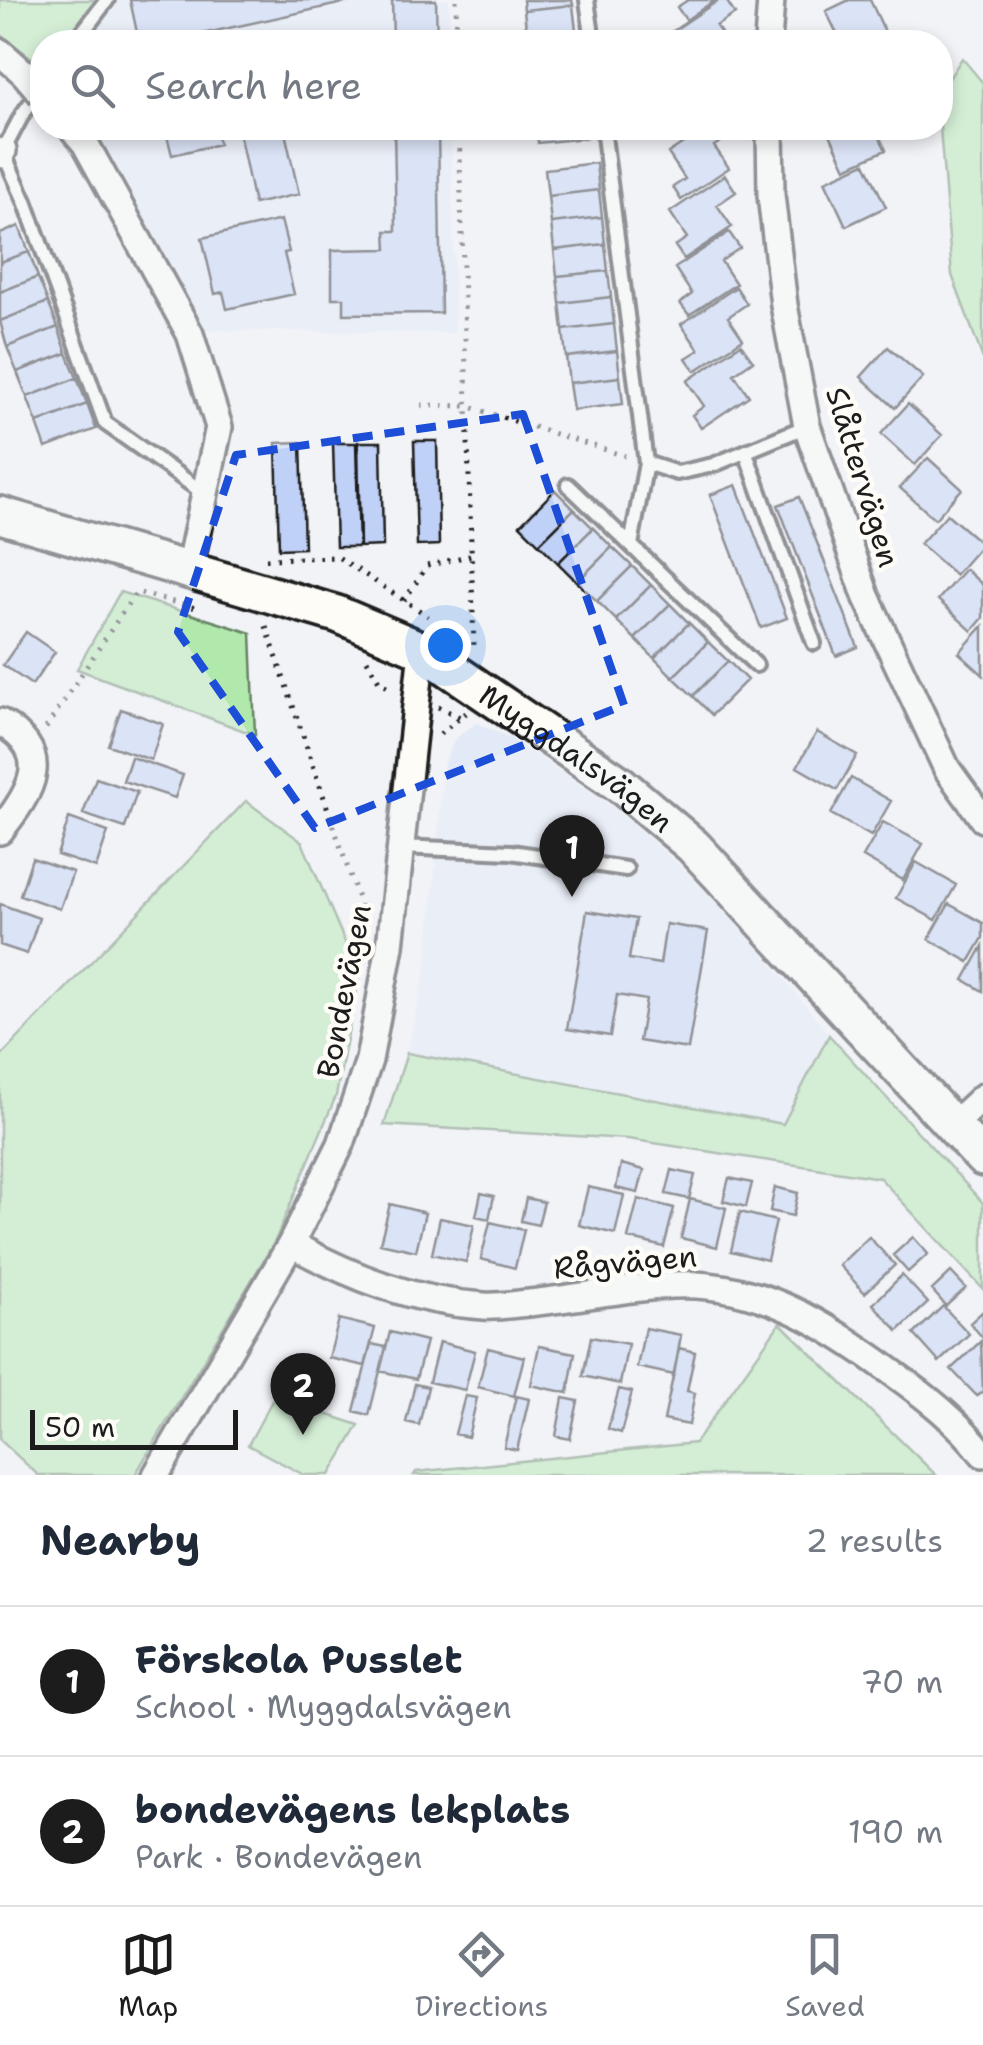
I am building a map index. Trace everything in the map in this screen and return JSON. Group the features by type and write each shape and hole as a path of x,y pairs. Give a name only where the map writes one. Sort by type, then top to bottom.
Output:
{"street":[{"path":"769,30 770,0"},
{"path":"0,52 30,80"},
{"path":"83,140 190,334 218,427 189,569"},
{"name":"Slåttervägen","path":"770,140 771,195 784,305 808,426 866,596 947,769 983,819"},
{"name":"Myggdalsvägen","path":"0,515 336,614 422,650 621,785 693,846 983,1158"},
{"name":"Bondevägen","path":"156,1475 291,1244 340,1144 369,1060 390,946 422,650"},
{"path":"0,722 20,734 31,751 33,770 26,797 0,831"},
{"path":"954,1124 983,1098"},
{"name":"Rågvägen","path":"291,1244 348,1274 416,1297 487,1307 674,1284 747,1294 804,1314 841,1335 914,1388 972,1439 983,1454"}],"lane":[{"path":"84,30 107,0"},
{"path":"588,0 592,30"},
{"path":"30,98 1,151 25,201 105,423 204,494"},
{"path":"606,140 646,463 630,545"},
{"path":"646,463 676,472 714,465 808,426"},
{"path":"746,453 814,643"},
{"path":"568,485 756,665"},
{"path":"401,848 511,852 626,869"}],"path":[{"path":"456,0 457,30"},
{"path":"460,140 474,652 492,664 463,718 380,683 365,657 428,566 471,555"},
{"path":"421,405 467,406 646,463"},
{"path":"31,751 136,592 210,612"},
{"path":"284,630 266,626 366,926"}],"highlighted area":[{"path":"523,414 624,705 315,828 178,632 236,455"}],"shaded area":[{"path":"117,0 449,0 450,30 94,30"},
{"path":"99,140 451,140 455,333 206,330"},
{"path":"476,723 507,736 612,806 677,863 744,930 829,1035 783,1124 407,1053 427,964 444,763 455,739"}],"green space":[{"path":"0,0 95,0 73,30 30,30 30,57 0,34"},
{"path":"962,58 983,83 983,359 952,275 941,140 953,140 953,72"},
{"path":"120,592 251,633 255,735 77,669"},
{"path":"246,801 302,842 359,975 336,1096 275,1241 135,1475 38,1475 0,1440 0,1057"},
{"path":"829,1035 983,1203 983,1289 880,1178 628,1139 384,1125 407,1053 783,1124"},
{"path":"780,1323 936,1475 414,1475 695,1443"},
{"path":"274,1397 359,1425 330,1475 304,1475 248,1445"}],"building":[{"path":"130,0 357,0 220,30 136,30"},
{"path":"392,0 436,0 437,30 393,30"},
{"path":"523,0 572,0 573,5 524,10"},
{"path":"688,0 715,0 686,20 677,7"},
{"path":"719,0 726,0 735,14 716,26 719,30 674,30"},
{"path":"849,0 870,0 884,30 835,30 826,11"},
{"path":"573,5 576,30 526,30 524,10"},
{"path":"168,140 218,140 219,144 172,155"},
{"path":"241,140 287,140 299,194 254,204"},
{"path":"394,140 438,140 441,313 344,314 344,298 332,298 332,250 387,249 386,231 396,231"},
{"path":"688,140 723,140 714,146 729,168 681,200 673,187 685,179 668,153"},
{"path":"833,140 881,140 886,150 846,168"},
{"path":"596,163 599,190 548,196 545,169"},
{"path":"865,163 886,207 846,226 825,181"},
{"path":"725,175 736,192 717,205 732,227 684,259 675,246 687,238 670,212"},
{"path":"599,190 602,217 551,223 548,196"},
{"path":"602,217 605,244 554,250 551,223"},
{"path":"281,220 294,294 227,309 223,292 215,294 202,238"},
{"path":"19,226 29,252 0,262 0,234"},
{"path":"729,232 740,248 721,261 736,284 689,315 680,303 692,294 675,268"},
{"path":"605,244 608,271 557,276 554,250"},
{"path":"29,252 38,277 0,292 0,262"},
{"path":"608,271 611,297 560,303 557,276"},
{"path":"38,277 48,302 0,321 0,292"},
{"path":"736,287 747,304 728,317 743,339 695,371 686,358 699,350 681,324"},
{"path":"611,297 614,324 563,330 560,303"},
{"path":"48,302 58,327 7,347 0,321"},
{"path":"614,324 617,351 566,357 563,330"},
{"path":"58,327 67,353 17,372 7,347"},
{"path":"741,344 753,361 734,374 749,396 701,428 692,415 704,406 687,381"},
{"path":"888,347 923,377 895,408 861,377"},
{"path":"617,351 620,377 569,383 566,357"},
{"path":"67,353 77,378 27,397 17,372"},
{"path":"620,377 623,404 573,410 569,383"},
{"path":"77,378 87,404 37,423 27,397"},
{"path":"87,404 96,429 46,448 37,423"},
{"path":"908,404 942,435 915,465 881,434"},
{"path":"414,441 437,441 439,545 417,546"},
{"path":"301,442 304,548 279,549 276,443"},
{"path":"358,442 381,442 383,546 360,547"},
{"path":"333,443 356,443 359,547 336,547"},
{"path":"928,458 962,489 935,519 900,488"},
{"path":"736,485 787,618 761,628 710,495"},
{"path":"555,490 574,509 539,544 520,525"},
{"path":"799,497 858,647 836,656 778,505"},
{"path":"574,509 593,528 558,563 539,544"},
{"path":"947,514 982,544 955,575 920,544"},
{"path":"593,528 612,547 577,582 558,563"},
{"path":"612,547 632,566 597,601 577,582"},
{"path":"632,566 651,585 616,620 597,601"},
{"path":"965,569 983,585 983,618 972,631 938,600"},
{"path":"651,585 670,604 635,639 616,620"},
{"path":"670,604 689,623 654,658 635,639"},
{"path":"689,623 708,642 673,677 654,658"},
{"path":"983,626 983,675 959,653"},
{"path":"26,632 55,652 32,685 3,665"},
{"path":"708,642 728,661 693,696 673,677"},
{"path":"728,661 747,680 712,715 693,696"},
{"path":"121,709 163,724 151,760 108,745"},
{"path":"817,732 857,755 837,790 797,767"},
{"path":"131,757 183,775 175,798 123,781"},
{"path":"96,778 137,792 125,828 83,814"},
{"path":"851,778 891,801 871,836 831,814"},
{"path":"69,818 108,832 96,868 57,855"},
{"path":"883,822 923,844 903,880 863,857"},
{"path":"32,858 73,872 60,909 20,895"},
{"path":"916,862 956,885 936,920 896,898"},
{"path":"0,904 39,918 27,954 0,945"},
{"path":"949,904 983,923 983,938 969,962 929,939"},
{"path":"587,911 636,919 629,959 660,964 666,924 708,931 688,1049 639,1041 646,1000 617,995 610,1036 567,1029"},
{"path":"983,946 983,991 964,980"},
{"path":"621,1164 644,1170 638,1193 616,1188"},
{"path":"672,1170 695,1175 689,1199 666,1194"},
{"path":"729,1178 752,1183 746,1207 723,1201"},
{"path":"588,1187 624,1195 615,1234 579,1225"},
{"path":"775,1187 798,1193 793,1216 770,1211"},
{"path":"481,1193 494,1196 489,1219 476,1216"},
{"path":"526,1198 544,1202 538,1225 521,1221"},
{"path":"638,1199 674,1208 664,1247 628,1238"},
{"path":"690,1199 726,1208 717,1247 681,1238"},
{"path":"390,1204 425,1213 416,1251 380,1243"},
{"path":"740,1212 776,1221 767,1260 731,1251"},
{"path":"440,1218 474,1225 466,1262 432,1254"},
{"path":"490,1222 524,1230 515,1268 481,1259"},
{"path":"869,1237 895,1265 865,1293 839,1265"},
{"path":"913,1237 928,1254 908,1272 893,1255"},
{"path":"951,1272 966,1288 946,1306 932,1290"},
{"path":"902,1275 928,1303 898,1331 873,1304"},
{"path":"943,1306 969,1334 939,1362 914,1334"},
{"path":"983,1311 983,1338 970,1323"},
{"path":"339,1319 375,1328 365,1366 329,1358"},
{"path":"645,1328 681,1335 674,1375 637,1367"},
{"path":"390,1332 426,1341 416,1379 380,1371"},
{"path":"591,1337 628,1344 620,1384 583,1376"},
{"path":"981,1341 983,1391 977,1396 951,1369"},
{"path":"439,1342 475,1351 465,1390 429,1382"},
{"path":"371,1344 386,1347 369,1415 354,1411"},
{"path":"539,1346 575,1353 568,1393 531,1385"},
{"path":"488,1348 524,1357 514,1396 478,1387"},
{"path":"679,1348 695,1352 687,1391 695,1393 689,1425 664,1420"},
{"path":"415,1384 428,1387 419,1425 406,1422"},
{"path":"619,1389 632,1392 621,1433 608,1429"},
{"path":"465,1396 477,1398 468,1437 455,1434"},
{"path":"516,1396 529,1399 517,1450 504,1447"},
{"path":"563,1398 578,1401 570,1439 556,1436"}],"place":[{"name":"Förskola Pusslet","path":"572,897"},
{"name":"bondevägens lekplats","path":"303,1435"}]}
